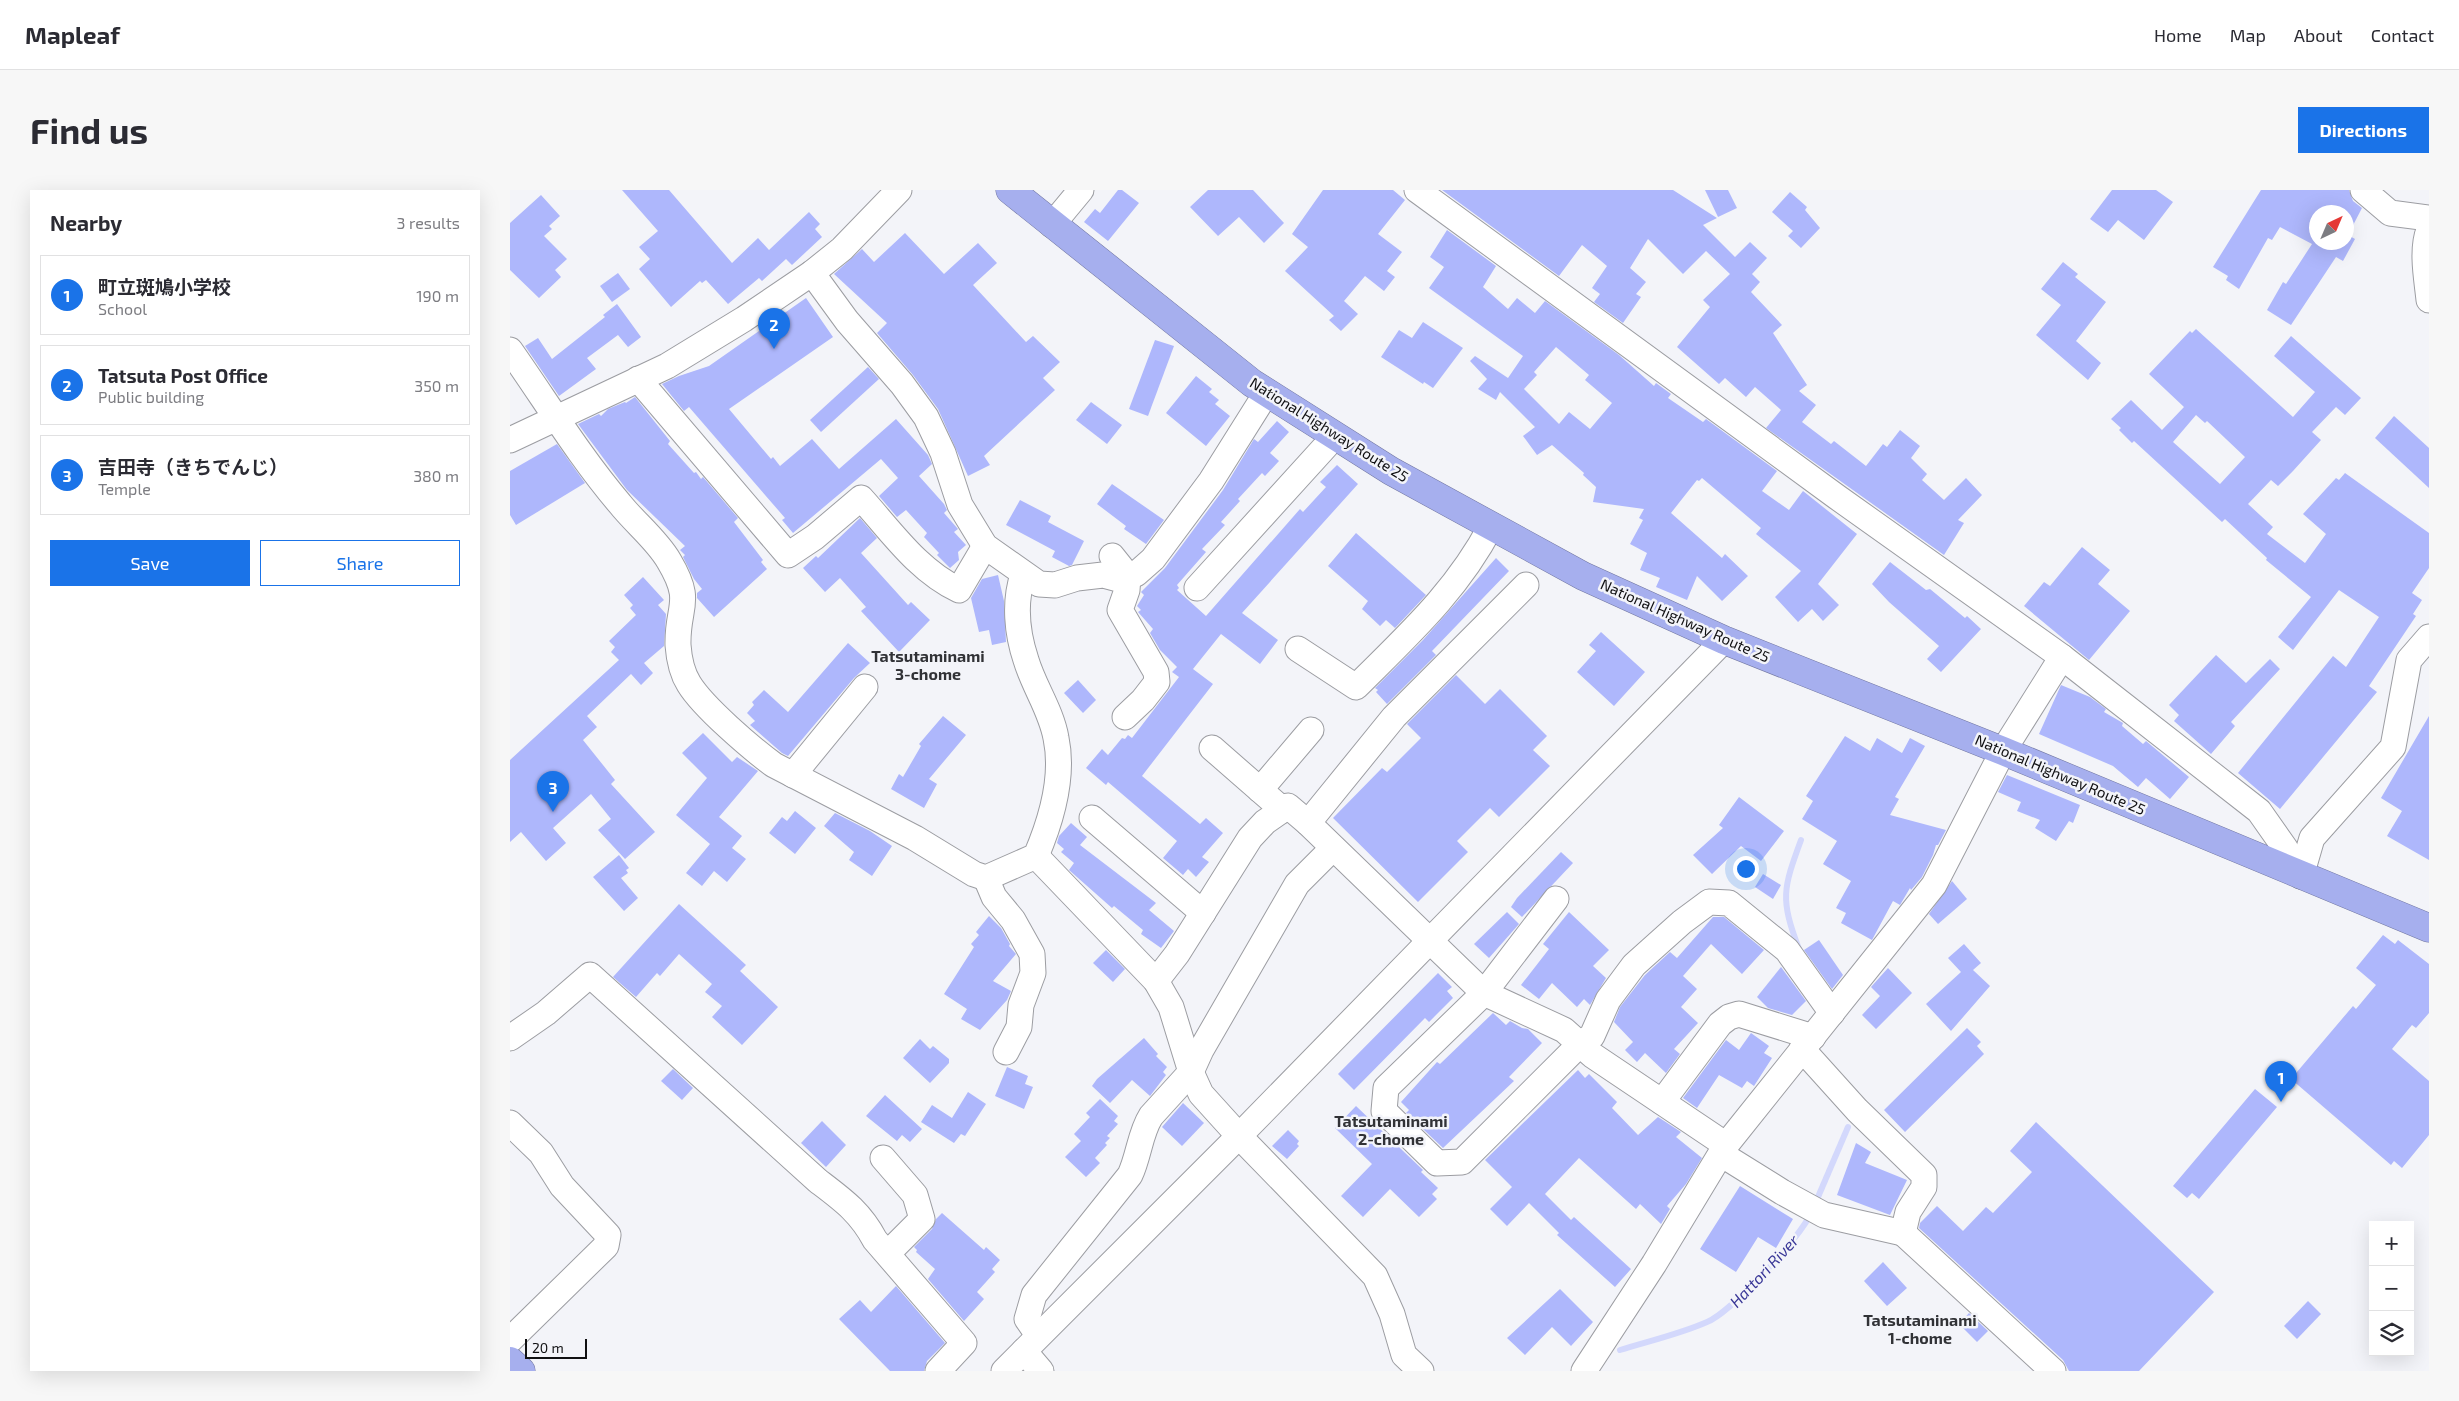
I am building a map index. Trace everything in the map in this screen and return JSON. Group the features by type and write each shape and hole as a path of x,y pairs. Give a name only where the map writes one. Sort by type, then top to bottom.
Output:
{"highway":[{"name":"National Highway Route 25","path":"1010,190 1052,225 1267,392 1391,471 1583,576 1724,640 2003,751 2429,928"},
{"path":"510,1361 521,1371"}],"street":[{"path":"510,440 667,366 744,320 812,273 842,249 899,190"},
{"path":"1052,225 1081,190"},
{"path":"1417,190 1829,491 2062,657 2258,811 2285,848 2301,876"},
{"path":"2363,190 2390,213 2429,218"},
{"path":"2429,230 2426,237 2429,300"},
{"path":"812,273 847,321 902,384 926,417 943,452 960,505 985,546 1023,575 1039,584 1055,585 1076,578 1103,575 1118,579 1136,574 1153,559 1211,481 1267,392"},
{"path":"510,350 620,505 668,559 684,594 678,644 680,662 690,686 757,753 793,775 915,838 974,874 986,878 1036,856 1049,820 1057,786 1057,740 1050,714 1026,660 1018,619 1017,592 1023,575"},
{"path":"638,379 788,555 815,536 861,498 916,559 934,576 959,590 985,546"},
{"path":"1197,588 1335,436"},
{"path":"1298,649 1356,687 1438,605 1476,555 1491,526"},
{"path":"1112,556 1128,576 1127,590 1120,610 1156,672 1157,682 1144,700 1125,717"},
{"path":"1308,824 1394,717 1526,585"},
{"path":"2301,876 2312,838 2393,747 2409,660 2429,637"},
{"path":"1004,1371 1239,1136 1724,640"},
{"path":"1584,1371 1654,1264 1723,1150 1934,885 2003,751 2062,657"},
{"path":"793,775 865,687"},
{"path":"1260,790 1311,730"},
{"path":"1212,748 1283,810"},
{"path":"1156,981 1177,954 1250,838 1265,822 1288,806 1484,993 1564,1030 1580,1044 1662,1102 1723,1150 1782,1192 1824,1215 1903,1233 2053,1371"},
{"path":"1092,818 1203,913"},
{"path":"1041,1371 1031,1343 1027,1318 1034,1296 1130,1175 1136,1162 1146,1124 1160,1104 1190,1072 1200,1050 1292,891 1316,863 1333,848"},
{"path":"1036,856 1156,981 1171,1008 1190,1072 1201,1094 1239,1136 1375,1276 1392,1314 1404,1355 1421,1371"},
{"path":"986,878 994,897 1013,920 1032,954 1033,973 1021,1005 1019,1027 1006,1052"},
{"path":"1556,899 1484,993 1386,1088 1384,1111 1438,1163 1462,1162 1580,1044 1592,1036 1608,1000 1634,965 1682,922 1709,902 1729,903 1787,950 1832,1013"},
{"path":"514,1029 546,1013 590,975 818,1181 853,1207 865,1221 875,1240 888,1252 900,1270 964,1343 938,1371"},
{"path":"1662,1102 1720,1024 1729,1017 1739,1014 1808,1043 1857,1110 1924,1175 1924,1187 1908,1212 1903,1233"},
{"path":"510,1123 541,1153 562,1186 608,1235 606,1246 510,1340"},
{"path":"883,1158 915,1195 922,1218 888,1252"}],"building":[{"path":"622,190 669,190 732,263 758,238 769,250 809,212 820,224 815,229 822,237 792,265 786,259 762,281 759,278 728,304 706,280 702,283 700,281 671,307 639,269 650,259 639,247 658,231"},
{"path":"1118,190 1122,190 1139,203 1108,241 1084,222 1095,209 1100,213"},
{"path":"1208,190 1253,190 1284,223 1264,243 1239,217 1218,236 1190,207"},
{"path":"1323,190 1393,190 1405,200 1378,234 1402,252 1387,271 1395,277 1384,291 1365,276 1344,301 1358,314 1341,331 1329,320 1334,316 1285,271 1308,247 1292,234"},
{"path":"1442,190 1673,190 1717,218 1703,225 1735,257 1750,242 1767,258 1752,274 1760,282 1751,292 1782,325 1773,333 1807,385 1799,391 1816,405 1802,422 1831,444 1834,441 1866,466 1883,444 1887,447 1900,430 1920,446 1911,458 1927,474 1922,480 1944,500 1966,478 1982,495 1958,520 1964,523 1944,555 1766,428 1781,410 1755,387 1746,397 1725,378 1719,384 1677,347 1710,307 1703,300 1730,274 1706,251 1683,274 1648,239 1630,268 1646,282 1636,294 1641,297 1623,323 1594,302 1600,294 1592,288 1607,266 1582,245 1559,276"},
{"path":"1705,190 1728,190 1737,208 1718,217"},
{"path":"2112,190 2156,190 2173,202 2144,240 2118,220 2108,232 2090,219"},
{"path":"2261,190 2349,190 2353,201 2362,208 2354,223 2354,205 2309,205 2309,242 2280,227 2272,240 2268,238 2239,289 2226,280 2228,276 2213,267"},
{"path":"1790,192 1807,207 1805,210 1820,228 1801,248 1788,236 1793,231 1772,212"},
{"path":"541,195 560,216 549,226 552,229 544,236 567,259 555,270 561,277 539,298 510,270 510,223"},
{"path":"1447,230 1496,266 1483,287 1508,309 1517,298 1535,313 1545,301 1619,355 1654,386 1656,383 1671,394 1668,398 1703,422 1706,419 1777,471 1762,491 1789,510 1803,491 1857,534 1818,584 1839,605 1823,621 1812,609 1798,622 1775,597 1801,571 1756,534 1761,528 1702,478 1699,481 1697,480 1671,513 1722,558 1725,554 1748,576 1722,601 1697,576 1687,600 1656,587 1660,578 1640,570 1647,553 1630,544 1643,520 1639,518 1644,509 1593,502 1596,487 1583,475 1584,473 1552,445 1537,455 1523,436 1535,427 1500,392 1496,400 1478,389 1487,379 1470,361 1475,356 1508,378 1523,356 1429,288 1444,267 1430,257","holes":["1556,347 1589,375 1585,380 1612,403 1590,429 1569,412 1559,424 1524,389 1537,375 1534,372"]},
{"path":"905,233 944,274 978,243 997,263 973,285 1026,342 1033,336 1060,362 1043,378 1055,390 984,456 990,465 968,476 938,409 913,375 877,333 887,323 834,274 862,249 874,262"},
{"path":"2309,249 2349,250 2343,261 2336,257 2291,325 2267,310 2283,282 2286,284"},
{"path":"2063,262 2078,274 2075,277 2106,302 2076,341 2101,363 2088,380 2036,335 2061,305 2041,289"},
{"path":"618,273 630,289 612,302 600,286"},
{"path":"806,298 833,337 729,409 771,459 773,457 780,466 812,439 839,469 896,419 928,455 932,464 919,476 944,504 947,510 944,513 958,529 954,532 966,545 958,552 959,560 950,568 937,555 939,553 924,537 927,533 906,510 897,517 879,496 898,478 881,459 793,533 782,520 785,518 689,407 684,411 662,384 709,366"},
{"path":"617,304 641,337 628,347 618,335 587,358 596,369 559,396 525,346 538,338 552,359 605,317 603,315"},
{"path":"1423,322 1463,348 1433,388 1424,382 1423,384 1381,357 1399,330 1412,338"},
{"path":"2196,329 2293,417 2315,392 2274,356 2291,336 2361,398 2345,415 2336,407 2312,432 2321,440 2293,471 2278,486 2271,480 2248,504 2273,527 2267,534 2305,563 2326,534 2303,514 2336,478 2339,480 2345,473 2429,533 2429,568 2412,593 2422,600 2413,614 2416,616 2369,686 2377,692 2280,809 2238,773 2333,656 2346,667 2379,617 2339,590 2293,650 2278,637 2311,597 2266,560 2267,558 2225,519 2222,522 2134,441 2132,443 2119,430 2121,428 2111,419 2131,400 2162,430 2184,407 2149,374 2190,331 2192,333","holes":["2196,415 2205,423 2207,421 2245,457 2220,484 2173,442"]},
{"path":"1155,340 1174,346 1148,416 1129,409"},
{"path":"868,367 879,379 821,432 810,420"},
{"path":"1196,376 1212,389 1209,392 1219,400 1215,404 1230,416 1206,446 1166,413"},
{"path":"635,397 670,441 668,444 694,473 696,472 701,479 703,477 738,518 734,522 763,560 761,562 767,569 714,617 697,598 697,593 702,589 694,579 683,557 685,555 680,550 685,546 627,490 578,424 599,414 601,416 608,409 626,403"},
{"path":"1091,402 1122,425 1107,444 1076,420"},
{"path":"2394,416 2429,448 2429,488 2375,438"},
{"path":"1277,421 1289,432 1270,453 1279,461 1265,476 1262,473 1238,499 1240,501 1221,522 1225,525 1202,549 1206,552 1177,585 1179,588 1177,590 1206,616 1300,509 1303,512 1326,487 1320,482 1337,465 1358,484 1242,613 1278,640 1260,664 1221,634 1193,669 1213,684 1142,776 1200,824 1206,818 1223,833 1202,857 1209,862 1196,877 1188,869 1183,875 1163,858 1177,841 1108,782 1106,785 1086,768 1102,749 1108,755 1122,738 1125,739 1128,735 1132,738 1179,677 1172,672 1177,667 1160,650 1150,633 1153,629 1138,612 1141,610 1137,606 1144,595 1141,592 1165,568 1223,490 1254,439 1258,442"},
{"path":"557,444 585,483 516,525 510,515 510,471"},
{"path":"1112,484 1164,520 1146,544 1124,529 1126,526 1097,504"},
{"path":"1020,500 1051,516 1048,522 1084,541 1072,565 1069,566 1052,557 1055,551 1006,525"},
{"path":"860,518 877,538 861,553 908,605 911,602 930,620 899,652 861,611 866,607 840,578 825,592 803,568 816,556 818,558"},
{"path":"1356,533 1426,595 1395,628 1386,620 1380,626 1362,609 1368,601 1328,566"},
{"path":"2082,547 2110,570 2098,584 2130,611 2089,660 2024,606 2044,582 2050,586"},
{"path":"1496,558 1509,571 1432,651 1436,655 1387,704 1376,692 1378,690 1375,688 1423,640"},
{"path":"1890,562 1926,590 1930,589 1965,618 1967,616 1981,629 1941,672 1927,659 1939,646 1889,602 1872,584"},
{"path":"998,575 1004,601 1006,642 992,645 989,630 979,632 971,598 982,579"},
{"path":"643,577 664,600 658,605 666,614 664,646 644,663 653,673 641,685 631,674 587,716 597,727 583,740 615,780 611,784 655,832 625,859 598,830 611,819 591,794 553,828 566,843 546,861 521,832 510,842 510,760 619,660 611,652 615,647 609,641 636,615 630,608 633,605 624,595"},
{"path":"1601,632 1645,672 1614,706 1577,672 1596,651 1589,645"},
{"path":"848,643 870,663 854,678 788,756 782,753 750,725 755,721 747,713 754,705 752,702 764,690 788,712"},
{"path":"2216,655 2246,683 2270,659 2280,669 2231,722 2235,726 2211,754 2174,721 2179,715 2169,705"},
{"path":"1456,675 1485,704 1500,689 1547,736 1533,750 1550,766 1499,817 1490,808 1457,841 1468,852 1418,902 1333,818 1382,768 1387,772 1421,738 1407,724"},
{"path":"1078,680 1096,700 1083,713 1064,693"},
{"path":"2061,685 2090,697 2106,709 2104,712 2123,723 2122,726 2143,744 2146,741 2189,777 2170,799 2146,778 2138,787 2113,766 2039,734"},
{"path":"943,716 966,735 929,779 937,784 924,808 891,789 899,774 903,777 921,746 919,744"},
{"path":"2429,716 2429,860 2387,836 2402,811 2381,798"},
{"path":"703,733 732,762 737,757 758,771 719,817 742,836 732,848 746,859 727,882 714,871 702,886 686,873 710,844 676,815 707,778 682,753"},
{"path":"1845,736 1870,751 1877,738 1902,753 1910,738 1925,746 1895,797 1899,799 1890,815 1946,830 1938,845 1936,845 1922,877 1911,890 1910,888 1900,905 1893,901 1872,940 1841,923 1846,913 1836,908 1851,881 1823,864 1837,841 1802,819 1813,801 1806,796"},
{"path":"2007,775 2080,805 2073,823 2069,821 2056,841 2035,828 2040,820 2017,811 2021,802 1998,792"},
{"path":"1739,797 1784,831 1761,861 1741,846 1712,874 1693,855 1723,828 1719,825"},
{"path":"795,811 816,828 795,854 769,833 782,817 787,821"},
{"path":"835,813 870,831 892,846 872,876 849,860 854,852 824,826"},
{"path":"1071,823 1087,837 1080,845 1156,903 1149,910 1174,931 1161,948 1141,934 1143,930 1114,906 1112,908 1069,870 1074,863 1061,852 1064,849 1057,843 1059,836"},
{"path":"1561,852 1573,863 1522,917 1511,907 1517,898"},
{"path":"619,855 629,868 626,870 628,873 621,878 638,898 624,911 593,877"},
{"path":"1763,874 1781,885 1773,899 1755,887"},
{"path":"1952,881 1967,899 1938,924 1929,914"},
{"path":"679,904 746,965 740,971 778,1007 742,1045 712,1017 722,1006 705,992 712,984 679,954 660,976 657,973 636,997 613,977"},
{"path":"1507,912 1519,924 1489,958 1474,944"},
{"path":"1569,912 1609,950 1593,966 1606,978 1590,1005 1584,999 1577,1007 1552,983 1539,999 1521,985 1549,949 1543,944"},
{"path":"989,916 1001,928 1010,944 1009,946 1016,954 993,981 1011,991 1007,1000 980,1030 961,1019 967,1009 944,994 974,947 971,944 979,935 976,932"},
{"path":"1713,917 1724,917 1764,950 1742,974 1711,944 1683,976 1697,989 1681,1007 1698,1023 1674,1049 1680,1054 1666,1073 1645,1053 1637,1062 1625,1050 1633,1042 1614,1022 1620,1007 1645,975 1670,952 1677,958"},
{"path":"2383,935 2395,944 2398,940 2429,964 2429,1013 2416,1028 2412,1025 2392,1049 2429,1081 2429,1135 2402,1168 2394,1161 2391,1165 2291,1079 2353,1006 2356,1009 2376,985 2356,968"},
{"path":"1819,940 1843,975 1832,989 1804,950"},
{"path":"1964,944 1981,963 1973,970 1990,986 1951,1031 1926,1004 1961,972 1948,958"},
{"path":"1106,950 1125,969 1113,982 1093,963"},
{"path":"1781,967 1806,1001 1792,1015 1768,1008 1757,997"},
{"path":"1888,968 1912,993 1876,1029 1862,1015 1880,996 1871,987"},
{"path":"1438,973 1452,987 1447,991 1453,998 1429,1022 1425,1018 1354,1090 1338,1074"},
{"path":"1493,1013 1506,1025 1510,1021 1522,1028 1528,1029 1542,1043 1509,1077 1514,1081 1443,1148 1406,1113 1409,1110 1401,1102 1437,1062 1440,1064"},
{"path":"1967,1028 1981,1042 1977,1046 1984,1054 1905,1132 1884,1110"},
{"path":"1751,1033 1769,1046 1764,1053 1772,1058 1754,1086 1747,1081 1742,1088 1719,1075 1697,1108 1683,1098 1726,1040 1739,1050"},
{"path":"1144,1038 1158,1054 1156,1056 1167,1067 1163,1072 1166,1075 1150,1096 1132,1080 1110,1103 1092,1086 1097,1079"},
{"path":"920,1039 930,1049 933,1046 949,1059 949,1063 930,1083 903,1058"},
{"path":"1007,1067 1028,1076 1025,1084 1033,1087 1024,1109 995,1096"},
{"path":"673,1069 693,1088 682,1100 661,1081"},
{"path":"1578,1070 1585,1078 1589,1074 1617,1102 1612,1108 1638,1135 1658,1117 1681,1132 1676,1137 1702,1158 1686,1184 1667,1206 1670,1209 1661,1224 1640,1204 1636,1209 1579,1158 1545,1194 1571,1220 1574,1217 1631,1269 1615,1287 1557,1235 1559,1233 1529,1203 1507,1226 1490,1209 1512,1187 1485,1160"},
{"path":"2255,1089 2277,1107 2199,1199 2192,1193 2187,1198 2173,1186"},
{"path":"968,1092 986,1104 965,1136 961,1134 954,1143 921,1122 932,1105 952,1118"},
{"path":"885,1095 922,1129 910,1142 902,1135 897,1141 866,1116"},
{"path":"1100,1099 1118,1116 1114,1121 1118,1124 1107,1136 1110,1138 1105,1143 1107,1145 1095,1158 1100,1163 1086,1177 1065,1157 1081,1141 1074,1134 1090,1117 1086,1113"},
{"path":"1183,1103 1204,1123 1182,1146 1162,1127"},
{"path":"1356,1106 1423,1170 1421,1172 1438,1188 1432,1194 1437,1199 1419,1217 1390,1189 1363,1217 1341,1196 1372,1164 1335,1128"},
{"path":"822,1121 846,1145 826,1167 801,1143"},
{"path":"2036,1122 2214,1292 2139,1371 2069,1371 2063,1360 1919,1228 1920,1223 1937,1206 1963,1231 1986,1207 1993,1213 2032,1172 2010,1151"},
{"path":"1288,1130 1299,1141 1297,1144 1299,1146 1287,1159 1272,1146"},
{"path":"1856,1143 1871,1152 1865,1163 1907,1180 1890,1215 1837,1195"},
{"path":"1740,1186 1793,1219 1776,1248 1758,1237 1736,1272 1700,1249"},
{"path":"942,1213 984,1250 986,1247 1000,1260 992,1269 995,1272 977,1292 984,1299 964,1321 928,1279 935,1269 916,1252 917,1250 914,1247 932,1229 936,1219"},
{"path":"1883,1262 1907,1288 1887,1306 1864,1281"},
{"path":"896,1286 945,1343 927,1361 924,1371 890,1371 839,1319 860,1300 871,1312"},
{"path":"1560,1289 1593,1322 1571,1346 1552,1327 1525,1355 1507,1338"},
{"path":"2308,1301 2321,1314 2297,1339 2284,1326"},
{"path":"1969,1313 1988,1331 1977,1342 1959,1324"}],"waterway":[{"name":"Hattori River","path":"1799,949 1789,918 1786,894 1790,871 1801,840"},
{"name":"Hattori River","path":"1815,1204 1848,1127"},
{"name":"Hattori River","path":"1620,1350 1686,1330 1718,1316 1732,1305 1780,1256 1805,1224 1811,1213"}],"place":[{"name":"Tatsuta Post Office","path":"774,349"},
{"name":"吉田寺（きちでんじ）","path":"553,812"},
{"name":"町立斑鳩小学校","path":"2281,1102"}],"district":[{"name":"Tatsutaminami 3-chome","path":"928,665"},
{"name":"Tatsutaminami 2-chome","path":"1391,1130"},
{"name":"Tatsutaminami 1-chome","path":"1920,1329"}]}
